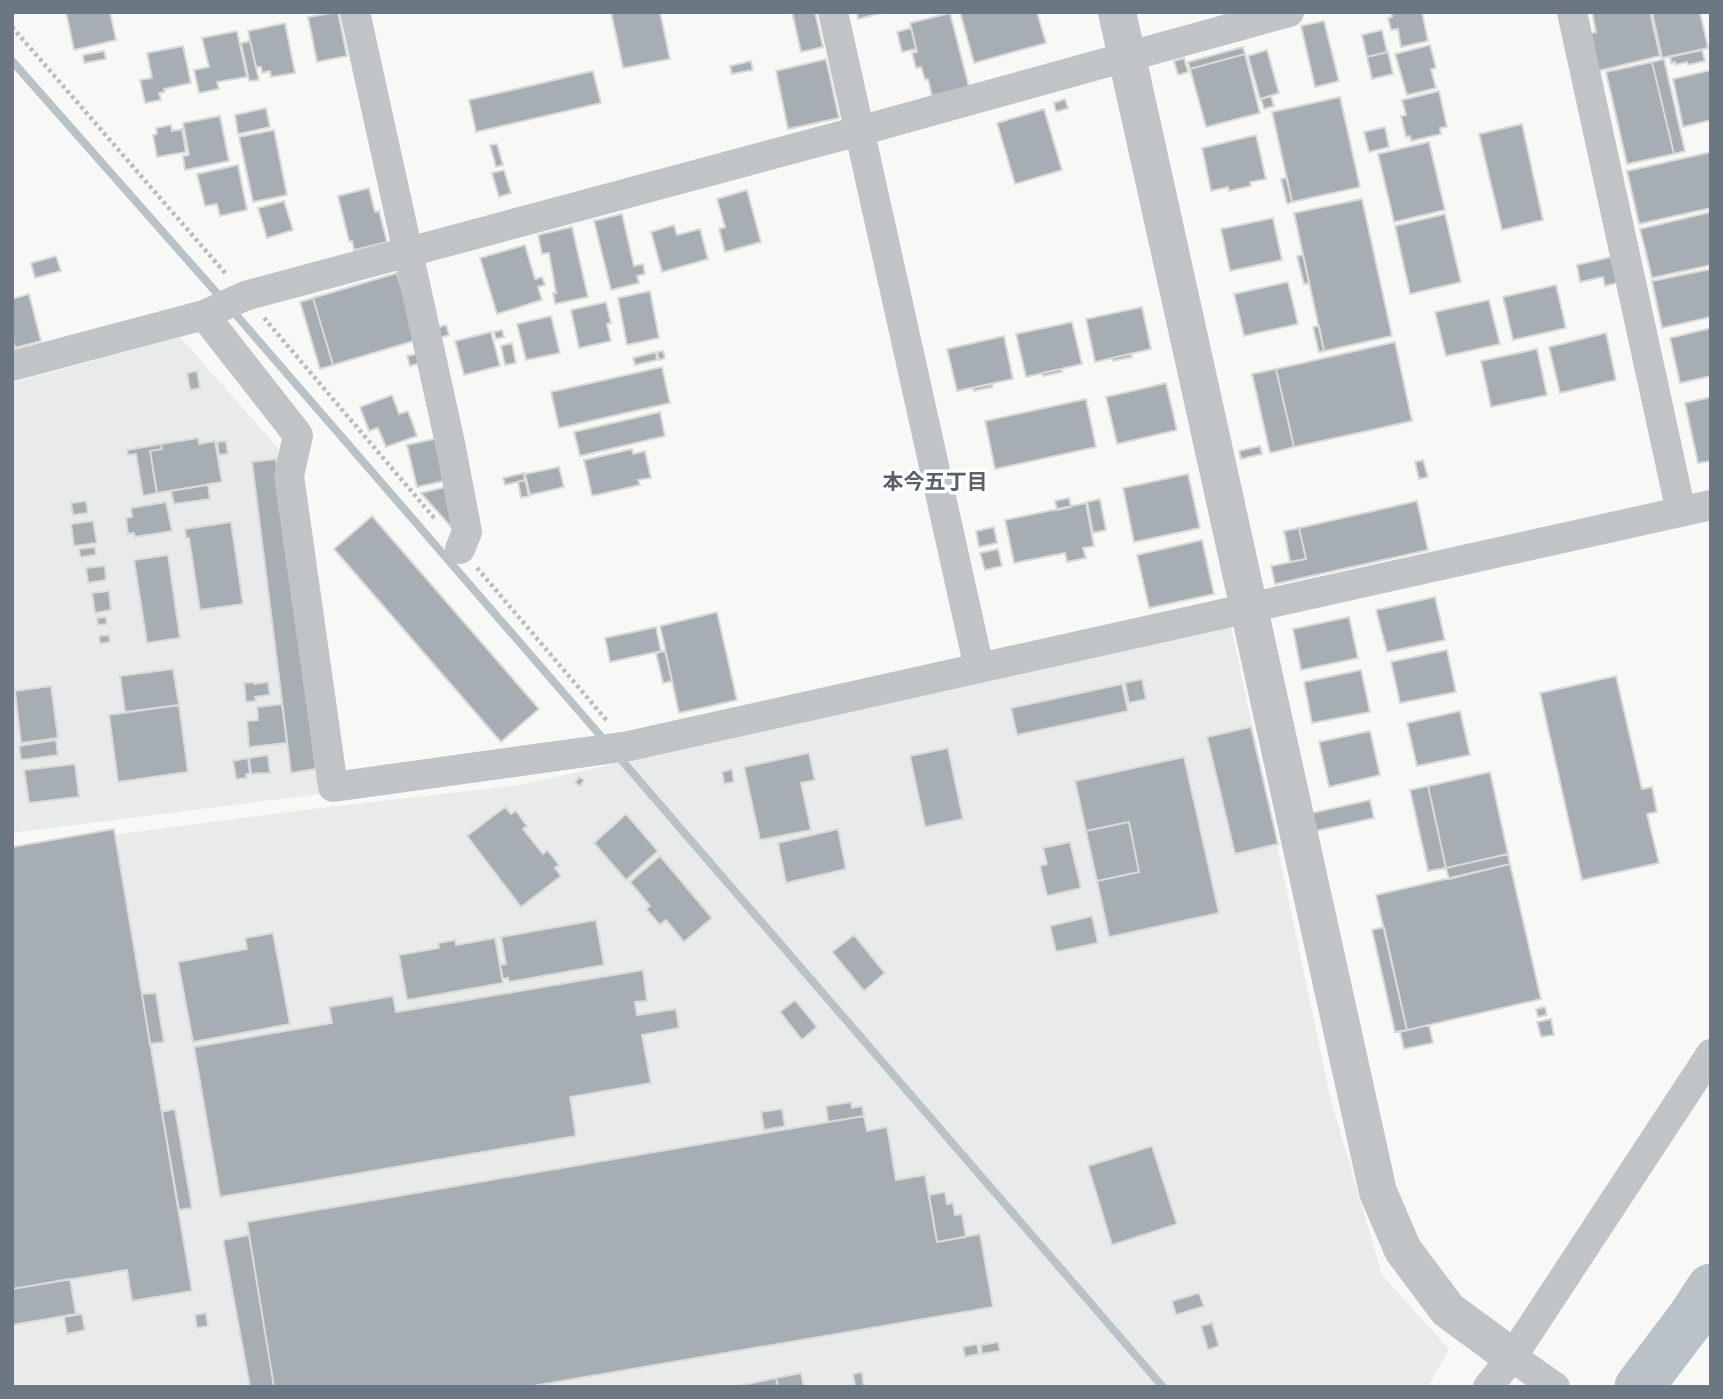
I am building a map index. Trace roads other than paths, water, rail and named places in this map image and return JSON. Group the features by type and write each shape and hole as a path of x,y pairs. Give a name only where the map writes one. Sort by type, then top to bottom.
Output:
{"street":[{"path":"355,12 409,252 467,532 460,548"},
{"path":"833,12 979,668"},
{"path":"1117,12 1378,1192 1403,1250 1448,1310 1533,1372"},
{"path":"12,366 204,315 245,296 1289,12"},
{"path":"1572,12 1681,512"},
{"path":"204,315 298,435 289,477 333,787 629,746 1711,505"},
{"path":"1488,1387 1533,1372 1711,1055"}],"waterway":[{"path":"12,61 222,299"},
{"path":"231,309 605,741"},
{"path":"618,756 1163,1387"},
{"path":"1639,1387 1711,1288"}],"district":[{"name":"本今五丁目","path":"935,482"}]}
